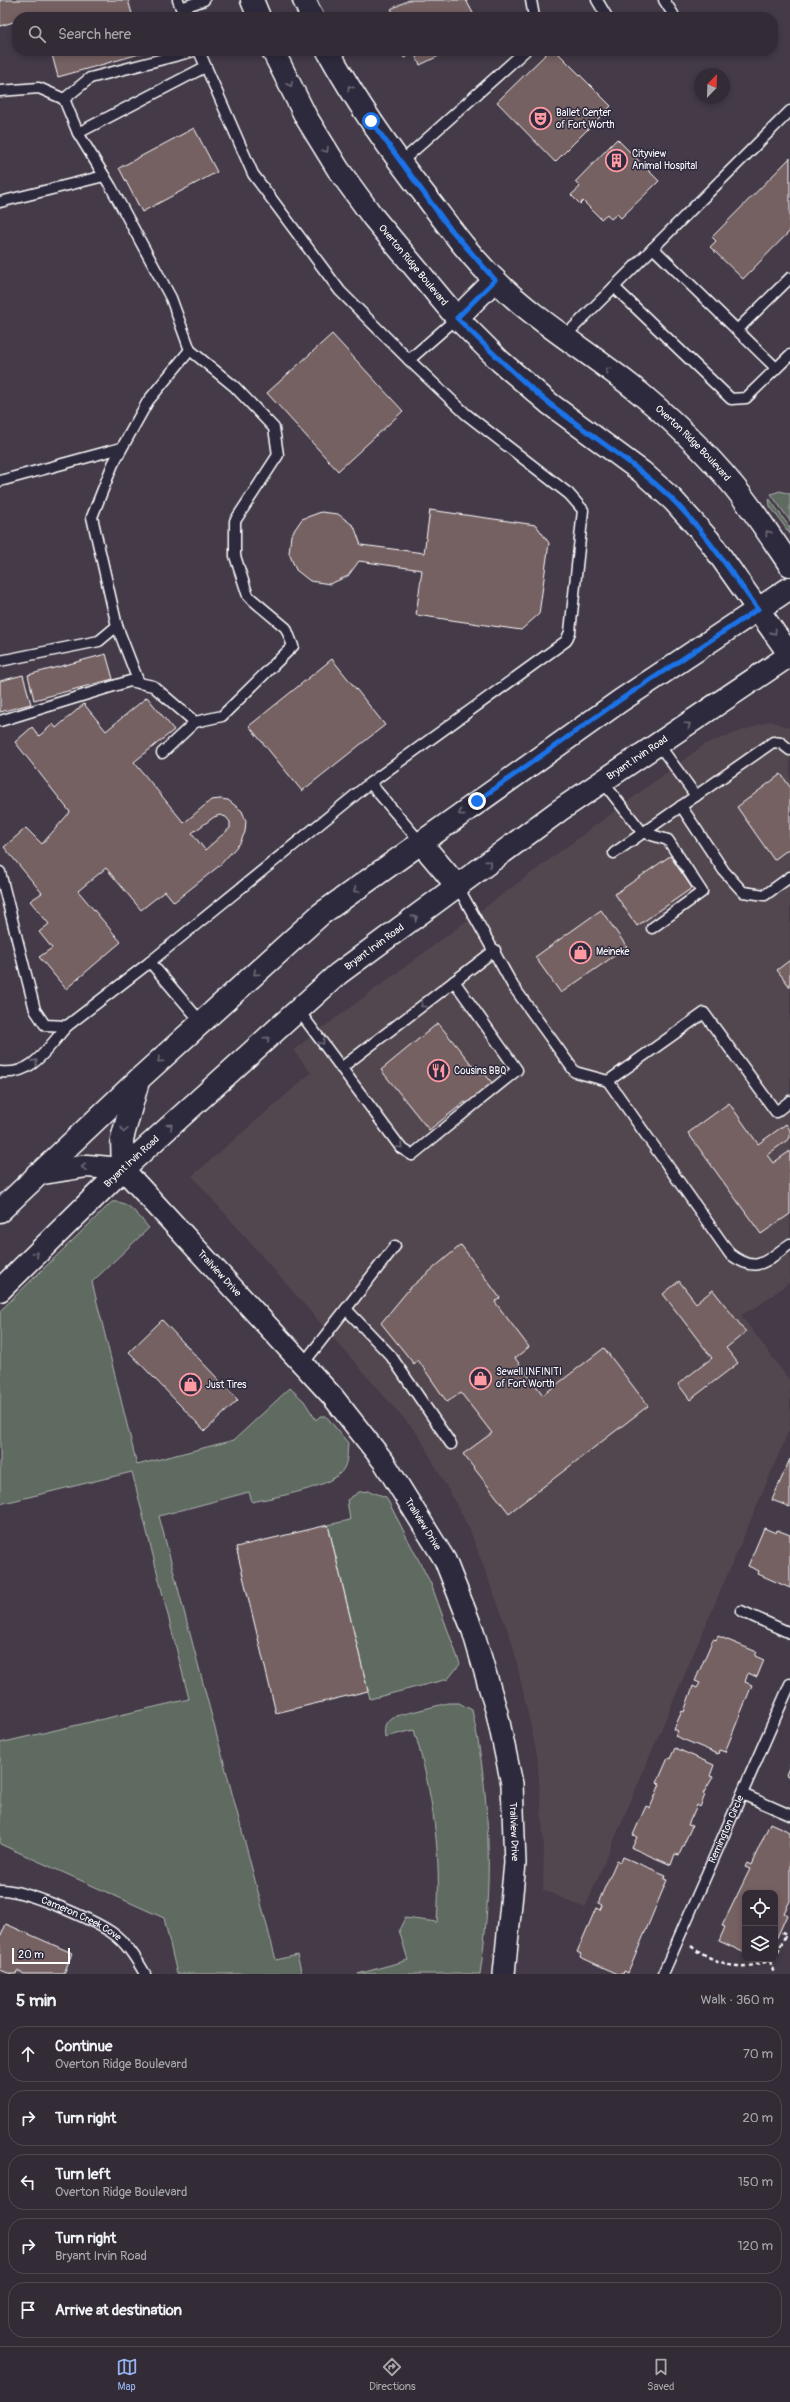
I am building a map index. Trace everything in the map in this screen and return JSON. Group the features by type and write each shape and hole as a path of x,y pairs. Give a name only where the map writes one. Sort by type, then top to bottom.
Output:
{"main road":[{"path":"252,0 256,12"},
{"path":"304,0 310,12"},
{"name":"Overton Ridge Boulevard","path":"276,56 306,117 338,169 373,217 457,318 500,361 550,404 642,472 673,500 709,540 790,655"},
{"name":"Overton Ridge Boulevard","path":"331,56 371,121 400,163 448,226 495,280 563,338 640,393 676,425 715,464 744,499 790,565"},
{"path":"457,318 495,280"},
{"path":"0,1211 37,1174 138,1080 321,914 620,700 790,588"},
{"name":"Bryant Irvin Road","path":"3,1284 123,1169 299,1011 338,974 458,887 560,810 790,655"},
{"path":"421,842 458,887"},
{"path":"37,1174 87,1166 123,1169 122,1139 138,1080"}],"street":[{"name":"Trailview Drive","path":"123,1169 333,1398 384,1462 445,1560 473,1631 497,1714 512,1784 515,1863 504,1974"}],"lane":[{"path":"181,8 204,0"},
{"path":"531,0 533,12"},
{"path":"597,0 604,12"},
{"path":"664,0 672,12"},
{"path":"64,99 90,78 175,56"},
{"path":"0,1072 14,1074 30,1068 67,1026 150,962 370,783 566,641 570,632 583,510 569,494 466,414 340,291 253,174 201,56"},
{"path":"400,163 519,56"},
{"path":"78,133 205,67"},
{"path":"0,91 39,88 64,99 78,133 104,176 171,298 190,350 235,387 274,428 278,455 235,521 235,556 248,596 286,628 293,646 222,716 195,722 162,753"},
{"path":"563,338 790,111"},
{"path":"0,202 104,176"},
{"path":"653,248 776,368"},
{"path":"737,330 790,278"},
{"path":"614,287 731,399 746,398 790,355"},
{"path":"409,360 457,318"},
{"path":"139,683 116,626 92,517 113,464 148,401 190,350"},
{"path":"0,481 122,448"},
{"path":"0,661 99,641 116,626"},
{"path":"0,721 130,681 153,686 195,722"},
{"path":"614,853 773,742 781,743 790,750"},
{"path":"658,744 696,796"},
{"path":"603,782 642,832 668,840 702,892 652,928"},
{"path":"370,783 421,842"},
{"path":"681,806 724,871 743,892 765,895 790,877"},
{"path":"1,879 35,1010 44,1025 67,1026"},
{"path":"458,887 513,986 575,1072 608,1081 730,1254 743,1264 759,1265 790,1244"},
{"path":"341,1068 494,950"},
{"path":"150,962 201,1022"},
{"path":"299,1011 401,1148 412,1155 517,1070 454,981"},
{"path":"608,1081 704,1013 776,1112 790,1101"},
{"path":"303,1364 396,1246"},
{"path":"346,1309 391,1356 452,1444"},
{"path":"741,1611 790,1633"},
{"name":"Remington Circle","path":"663,1974 790,1684"},
{"path":"742,1794 790,1815"},
{"name":"Cameron Creek Cove","path":"0,1890 9,1890 26,1895 84,1918 111,1932 132,1951 145,1974"}],"path":[{"path":"778,1952 786,1934 780,1931"},
{"path":"680,1937 712,1961 731,1965 762,1964 767,1962"},
{"path":"770,1962 774,1974"}],"shaded area":[{"path":"770,721 790,728 790,1282 758,1306 741,1315 790,1381 790,1428 585,1908 543,1890 544,1847 537,1755 512,1642 469,1528 419,1436 192,1176 311,1073 293,1050 705,744"}],"green space":[{"path":"780,491 790,494 790,521 771,494"},
{"path":"769,498 790,528 790,534 770,506"},
{"path":"112,1202 118,1202 129,1206 149,1228 92,1282 137,1465 234,1440 290,1388 304,1401 316,1420 320,1416 326,1416 348,1443 347,1459 344,1468 338,1475 316,1486 302,1491 252,1502 249,1492 159,1516 276,1960 297,1955 302,1974 177,1974 164,1918 0,1844 0,1743 189,1699 132,1472 0,1504 0,1311"},
{"path":"369,1491 386,1497 431,1584 460,1664 448,1679 370,1699 328,1525 350,1520 347,1500 359,1492"},
{"path":"448,1703 459,1703 472,1710 483,1776 488,1842 488,1875 487,1908 480,1974 358,1974 408,1960 399,1930 405,1918 437,1922 437,1849 431,1801 421,1754 414,1730 385,1737 385,1728 387,1721 392,1717"}],"building":[{"path":"0,0 128,0 132,12 12,12 12,22 0,26"},
{"path":"409,0 466,0 472,12 393,12 391,9"},
{"path":"52,56 132,56 58,77"},
{"path":"416,56 439,56 420,65"},
{"path":"544,56 561,56 611,106 555,162 497,102"},
{"path":"194,128 217,172 142,212 119,168"},
{"name":"Cityview Animal Hospital","path":"617,139 659,181 621,218 617,214 611,219 607,214 601,219 583,201 580,204 571,195 580,187 575,182"},
{"path":"790,158 790,231 743,279 710,247 716,241 712,237"},
{"path":"332,334 403,411 338,471 267,393"},
{"path":"430,510 536,525 549,543 539,614 521,630 416,615 422,570 359,561 348,576 330,584 310,581 296,570 289,553 291,535 302,519 321,512 338,514 354,526 361,545 424,553"},
{"path":"106,654 113,679 34,700 28,675"},
{"path":"332,659 385,725 302,791 249,726"},
{"path":"23,675 31,704 0,712 0,681"},
{"path":"147,697 174,730 134,762 184,823 211,800 228,800 242,811 246,821 245,832 240,843 219,866 174,902 165,891 141,910 106,868 78,891 121,942 66,989 39,957 52,948 39,932 49,924 30,901 42,893 4,847 26,828 42,844 70,812 15,742 32,727 39,736 53,724 56,728 84,704 106,731","holes":["220,815 226,817 230,822 230,828 205,850 192,833 214,817"]},
{"path":"781,774 790,787 790,848 774,860 737,807"},
{"path":"670,856 692,888 637,926 615,894"},
{"name":"Meineke","path":"601,910 627,947 561,993 535,957"},
{"path":"790,960 790,987 777,970"},
{"path":"438,1023 481,1076 484,1073 494,1085 469,1105 465,1102 429,1130 381,1070"},
{"path":"729,1103 758,1144 786,1124 790,1130 790,1138 767,1155 773,1163 790,1151 790,1214 761,1234 688,1133"},
{"name":"Sewell INFINITI of Fort Worth","path":"461,1245 500,1298 495,1302 529,1347 515,1358 543,1395 604,1348 648,1406 509,1513 463,1454 492,1433 461,1393 447,1402 418,1360 414,1364 381,1323 410,1288"},
{"path":"679,1281 696,1303 713,1290 746,1332 726,1348 738,1363 690,1400 678,1384 712,1358 663,1294"},
{"name":"Just Tires","path":"162,1320 238,1400 205,1431 129,1352"},
{"path":"790,1459 790,1507 772,1500"},
{"path":"328,1525 368,1691 276,1713 236,1547"},
{"path":"764,1528 776,1533 777,1530 790,1535 790,1588 758,1574 759,1571 748,1566"},
{"path":"718,1636 757,1652 755,1656 764,1660 757,1677 748,1673 745,1682 752,1685 725,1752 719,1750 718,1754 675,1736 678,1731 674,1729 682,1711 684,1712 693,1686 697,1688 700,1683 695,1681 713,1639 716,1640"},
{"path":"675,1748 714,1765 710,1776 713,1777 703,1794 705,1795 700,1807 697,1805 688,1825 692,1826 679,1855 675,1854 671,1865 632,1848 637,1837 633,1835 646,1806 650,1808 660,1784 657,1783 668,1758 670,1759"},
{"path":"790,1765 790,1777 786,1775"},
{"path":"770,1823 790,1832 790,1901 784,1913 787,1915 778,1935 778,1890 742,1890 742,1952 719,1941 725,1927 722,1926 750,1869 745,1867 747,1863 751,1865"},
{"path":"623,1857 666,1875 664,1879 667,1880 628,1973 624,1971 623,1974 618,1974 580,1957 581,1954 577,1952 596,1908 600,1910 602,1905 598,1903 617,1860 621,1862"},
{"path":"6,1924 72,1953 64,1974 24,1974 17,1971 16,1974 11,1974 0,1970 0,1938"}],"place":[{"name":"Ballet Center of Fort Worth","path":"540,119"},
{"name":"Cityview Animal Hospital","path":"617,160"},
{"name":"Meineke","path":"581,952"},
{"name":"Cousins BBQ","path":"438,1071"},
{"name":"Sewell INFINITI of Fort Worth","path":"480,1378"},
{"name":"Just Tires","path":"191,1385"}],"route":[{"path":"371,121 400,163 448,226 495,280 457,318 500,361 550,404 642,472 673,500 709,540 758,609 620,700 477,801"}]}
